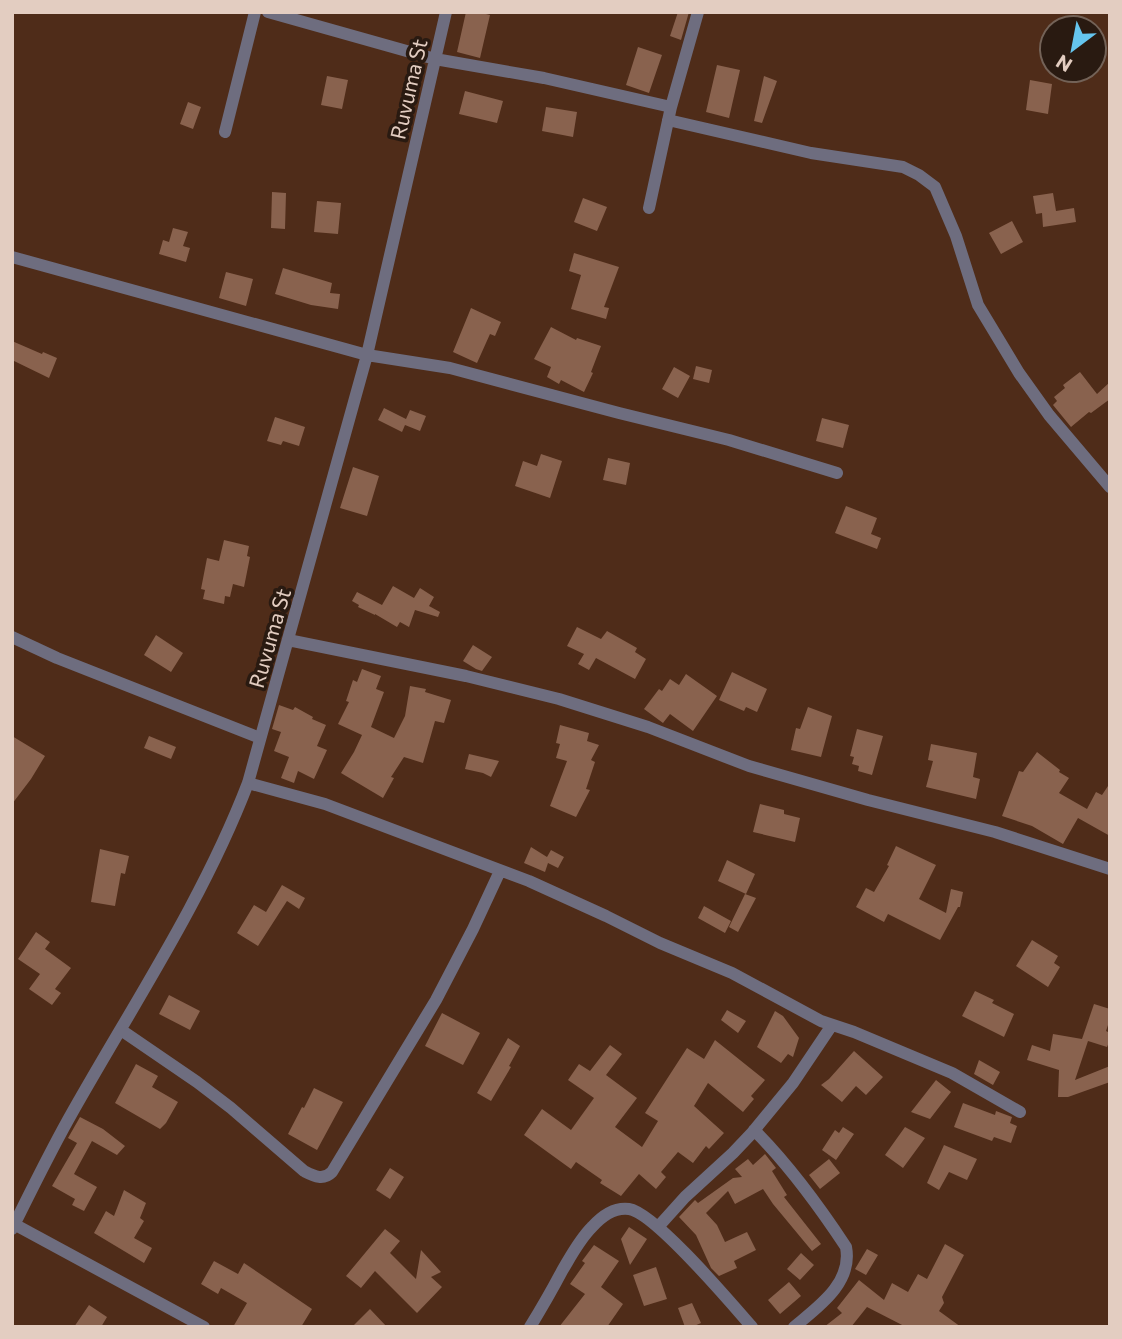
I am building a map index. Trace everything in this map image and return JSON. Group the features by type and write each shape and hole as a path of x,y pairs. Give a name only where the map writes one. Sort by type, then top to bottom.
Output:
{"street":[{"path":"225,132 255,12"},
{"path":"268,12 435,59 544,78 811,153 903,167 919,175 935,187 956,236 978,306 1019,373 1049,415 1110,487"},
{"name":"Ruvuma St","path":"13,1226 67,1122 190,911 248,783 367,355 446,12"},
{"path":"649,208 669,113 698,12"},
{"path":"12,257 367,355 450,369 729,440 837,472"},
{"path":"12,637 69,663 260,738"},
{"path":"288,640 466,676 559,699 648,727 749,766 995,832 1110,869"},
{"path":"248,783 325,804 566,897 660,943 733,973 832,1025 893,1047 951,1073 1020,1112"},
{"path":"121,1030 231,1108 304,1171 318,1177 326,1177 436,1000 500,871"},
{"path":"658,1227 754,1130 793,1083 832,1025"},
{"path":"754,1130 790,1170 846,1247 844,1272 838,1285 830,1297 794,1327"},
{"path":"530,1327 579,1241 607,1213 630,1209 658,1227 752,1327"},
{"path":"13,1226 204,1327"}],"building":[{"path":"466,12 490,15 480,58 457,52"},
{"path":"678,12 689,12 681,40 670,36"},
{"path":"638,47 662,55 649,93 626,85"},
{"path":"717,65 740,70 729,118 706,112"},
{"path":"327,76 348,80 342,109 321,105"},
{"path":"764,76 777,81 762,123 754,121"},
{"path":"1030,80 1038,81 1038,84 1052,84 1048,114 1026,110"},
{"path":"465,91 503,101 497,123 459,114"},
{"path":"188,102 201,107 193,129 180,124"},
{"path":"546,107 577,112 573,137 542,131"},
{"path":"272,192 286,193 285,229 271,228"},
{"path":"1053,193 1056,211 1074,208 1076,222 1043,227 1042,213 1036,214 1033,196"},
{"path":"583,198 607,207 597,231 574,222"},
{"path":"317,201 341,203 338,234 314,232"},
{"path":"1012,221 1023,242 1001,254 989,233"},
{"path":"173,228 188,232 183,246 190,248 186,262 159,254 163,240 169,242"},
{"path":"574,253 619,267 604,307 609,308 606,319 571,309 581,275 569,271"},
{"path":"283,268 332,283 330,293 340,294 338,309 311,305 275,294"},
{"path":"226,272 253,279 246,306 219,298"},
{"path":"471,308 501,322 495,336 490,334 477,363 453,352"},
{"path":"551,327 576,340 577,338 601,346 584,392 561,380 559,384 547,377 551,367 534,359"},
{"path":"12,341 57,358 49,378 12,360"},
{"path":"696,366 712,370 709,383 693,379"},
{"path":"674,367 690,376 678,398 662,389"},
{"path":"1080,372 1097,394 1110,382 1110,399 1071,427 1053,405 1057,401 1054,397 1065,388 1063,385"},
{"path":"384,408 406,419 410,410 426,416 420,431 405,425 402,432 378,420"},
{"path":"275,417 305,427 299,446 283,441 281,445 267,441"},
{"path":"822,418 849,425 843,448 816,441"},
{"path":"541,454 562,461 550,498 515,486 523,461 537,466"},
{"path":"608,458 630,463 626,485 603,480"},
{"path":"353,467 379,476 367,516 340,508"},
{"path":"846,506 877,518 871,534 881,538 877,549 835,533"},
{"path":"224,540 249,546 247,556 250,557 244,587 233,584 230,597 225,596 224,604 203,599 205,590 201,589 207,558 219,561"},
{"path":"393,586 414,598 420,588 434,597 429,606 440,612 438,617 415,610 409,627 400,622 397,627 358,607 359,605 352,601 357,592 382,605"},
{"path":"577,627 601,639 607,631 637,648 635,652 646,659 635,679 596,658 589,670 578,664 584,654 567,646"},
{"path":"156,635 183,653 171,672 144,655"},
{"path":"473,645 492,657 482,671 463,661"},
{"path":"362,669 381,676 376,689 384,692 371,727 394,738 405,716 410,686 426,689 425,692 451,700 444,723 435,721 423,763 404,757 391,777 394,778 383,798 341,773 362,735 338,724 349,702 346,701 353,680 357,682"},
{"path":"732,672 767,689 757,712 746,707 744,711 719,700"},
{"path":"686,674 717,696 693,731 670,714 663,723 644,709 670,679 679,685"},
{"path":"279,705 293,710 295,707 326,725 317,746 327,750 314,779 298,771 294,783 281,778 289,757 274,751 281,732 272,729"},
{"path":"808,707 832,716 821,757 791,750 796,728 800,729"},
{"path":"560,725 589,733 587,741 599,745 591,760 595,762 586,789 590,790 576,817 550,806 567,761 556,758 560,744 556,743"},
{"path":"857,729 883,736 872,775 858,771 859,766 852,764 854,757 850,756"},
{"path":"12,736 45,756 12,804"},
{"path":"149,736 176,747 171,759 144,748"},
{"path":"931,744 977,753 973,777 980,779 976,799 926,787 933,761 928,760"},
{"path":"1037,752 1069,778 1059,793 1087,809 1096,792 1102,795 1110,783 1110,836 1078,818 1063,844 1032,826 1002,816 1019,771 1023,772"},
{"path":"469,754 499,761 491,777 465,769"},
{"path":"760,804 784,810 784,814 800,818 795,842 753,832"},
{"path":"896,846 936,865 919,899 946,913 951,889 963,892 960,907 940,940 888,914 884,922 856,907 866,888 874,892 889,866 887,865"},
{"path":"531,847 547,857 551,850 564,857 558,868 548,863 545,872 524,863"},
{"path":"100,849 129,856 125,874 121,873 115,906 91,902"},
{"path":"727,860 755,874 746,894 718,881"},
{"path":"282,885 305,898 299,909 287,901 258,946 237,933 254,905 266,912"},
{"path":"745,894 756,898 738,932 729,927"},
{"path":"704,906 731,921 725,933 698,918"},
{"path":"36,932 50,942 45,949 71,968 55,989 61,993 52,1005 29,989 40,974 18,959"},
{"path":"1032,940 1058,956 1054,963 1060,967 1048,987 1016,966"},
{"path":"975,991 1014,1014 1004,1037 962,1016"},
{"path":"169,995 200,1011 190,1030 159,1014"},
{"path":"1094,1004 1110,1009 1106,1031 1110,1033 1110,1040 1107,1047 1088,1041 1075,1080 1110,1066 1110,1082 1068,1097 1058,1097 1059,1070 1027,1060 1032,1045 1050,1051 1053,1034 1082,1039"},
{"path":"727,1010 746,1021 738,1033 721,1020"},
{"path":"775,1011 783,1016 799,1038 793,1057 788,1054 781,1063 757,1047"},
{"path":"442,1013 480,1033 463,1065 425,1046"},
{"path":"508,1038 520,1046 491,1101 477,1093"},
{"path":"715,1040 765,1080 751,1096 754,1099 743,1112 708,1083 694,1106 724,1133 709,1149 706,1146 693,1163 678,1152 661,1172 666,1177 656,1189 639,1174 621,1196 600,1183 602,1180 576,1162 571,1169 524,1135 542,1109 571,1130 594,1098 568,1080 579,1064 590,1071 610,1045 622,1054 606,1075 637,1098 615,1127 642,1147 658,1121 645,1113 687,1048 704,1059"},
{"path":"854,1051 883,1077 866,1095 856,1086 842,1102 821,1085"},
{"path":"979,1060 1000,1072 993,1085 974,1074"},
{"path":"136,1064 158,1076 152,1087 178,1102 160,1129 115,1103"},
{"path":"936,1080 951,1092 930,1119 911,1112"},
{"path":"314,1088 343,1102 317,1150 288,1134"},
{"path":"963,1103 995,1115 996,1111 1012,1117 1010,1123 1017,1126 1011,1143 994,1137 992,1141 954,1127"},
{"path":"80,1117 103,1129 125,1146 117,1155 92,1141 74,1174 97,1187 84,1211 72,1205 75,1199 52,1186 77,1143 68,1138"},
{"path":"843,1127 854,1134 836,1160 822,1150 835,1130 839,1133"},
{"path":"905,1127 925,1138 903,1168 885,1155"},
{"path":"944,1145 977,1159 967,1180 949,1172 939,1190 927,1183"},
{"path":"765,1154 776,1168 772,1171 787,1195 784,1197 821,1244 812,1251 763,1189 735,1204 728,1191 706,1213 717,1225 725,1242 747,1232 756,1250 734,1261 737,1268 719,1276 711,1268 696,1235 679,1217 695,1200 698,1203 733,1178 742,1177 735,1169 748,1159 753,1165"},
{"path":"829,1159 840,1173 820,1189 809,1175"},
{"path":"390,1168 404,1177 390,1199 376,1190"},
{"path":"124,1190 146,1203 140,1218 144,1221 134,1238 152,1248 144,1263 94,1233 106,1211 114,1216"},
{"path":"629,1227 647,1239 630,1265 621,1239"},
{"path":"385,1229 400,1241 390,1253 416,1279 421,1250 441,1272 431,1277 442,1287 417,1313 375,1271 361,1288 346,1276"},
{"path":"945,1244 964,1255 942,1297 944,1303 939,1311 961,1327 906,1327 867,1307 851,1327 824,1327 842,1313 837,1308 859,1280 884,1300 892,1283 908,1292 918,1274 927,1279"},
{"path":"594,1245 619,1261 601,1287 623,1304 607,1327 559,1327 585,1294 570,1284"},
{"path":"867,1249 878,1255 866,1275 855,1269"},
{"path":"801,1253 814,1265 800,1280 787,1269"},
{"path":"214,1261 238,1274 244,1263 312,1309 301,1327 233,1327 247,1303 221,1288 218,1294 201,1284"},
{"path":"656,1267 667,1299 644,1306 633,1275"},
{"path":"789,1282 801,1296 780,1314 768,1300"},
{"path":"692,1303 701,1323 685,1327 678,1308"},
{"path":"89,1305 107,1317 101,1327 74,1327"},
{"path":"370,1309 387,1327 352,1327"}]}
